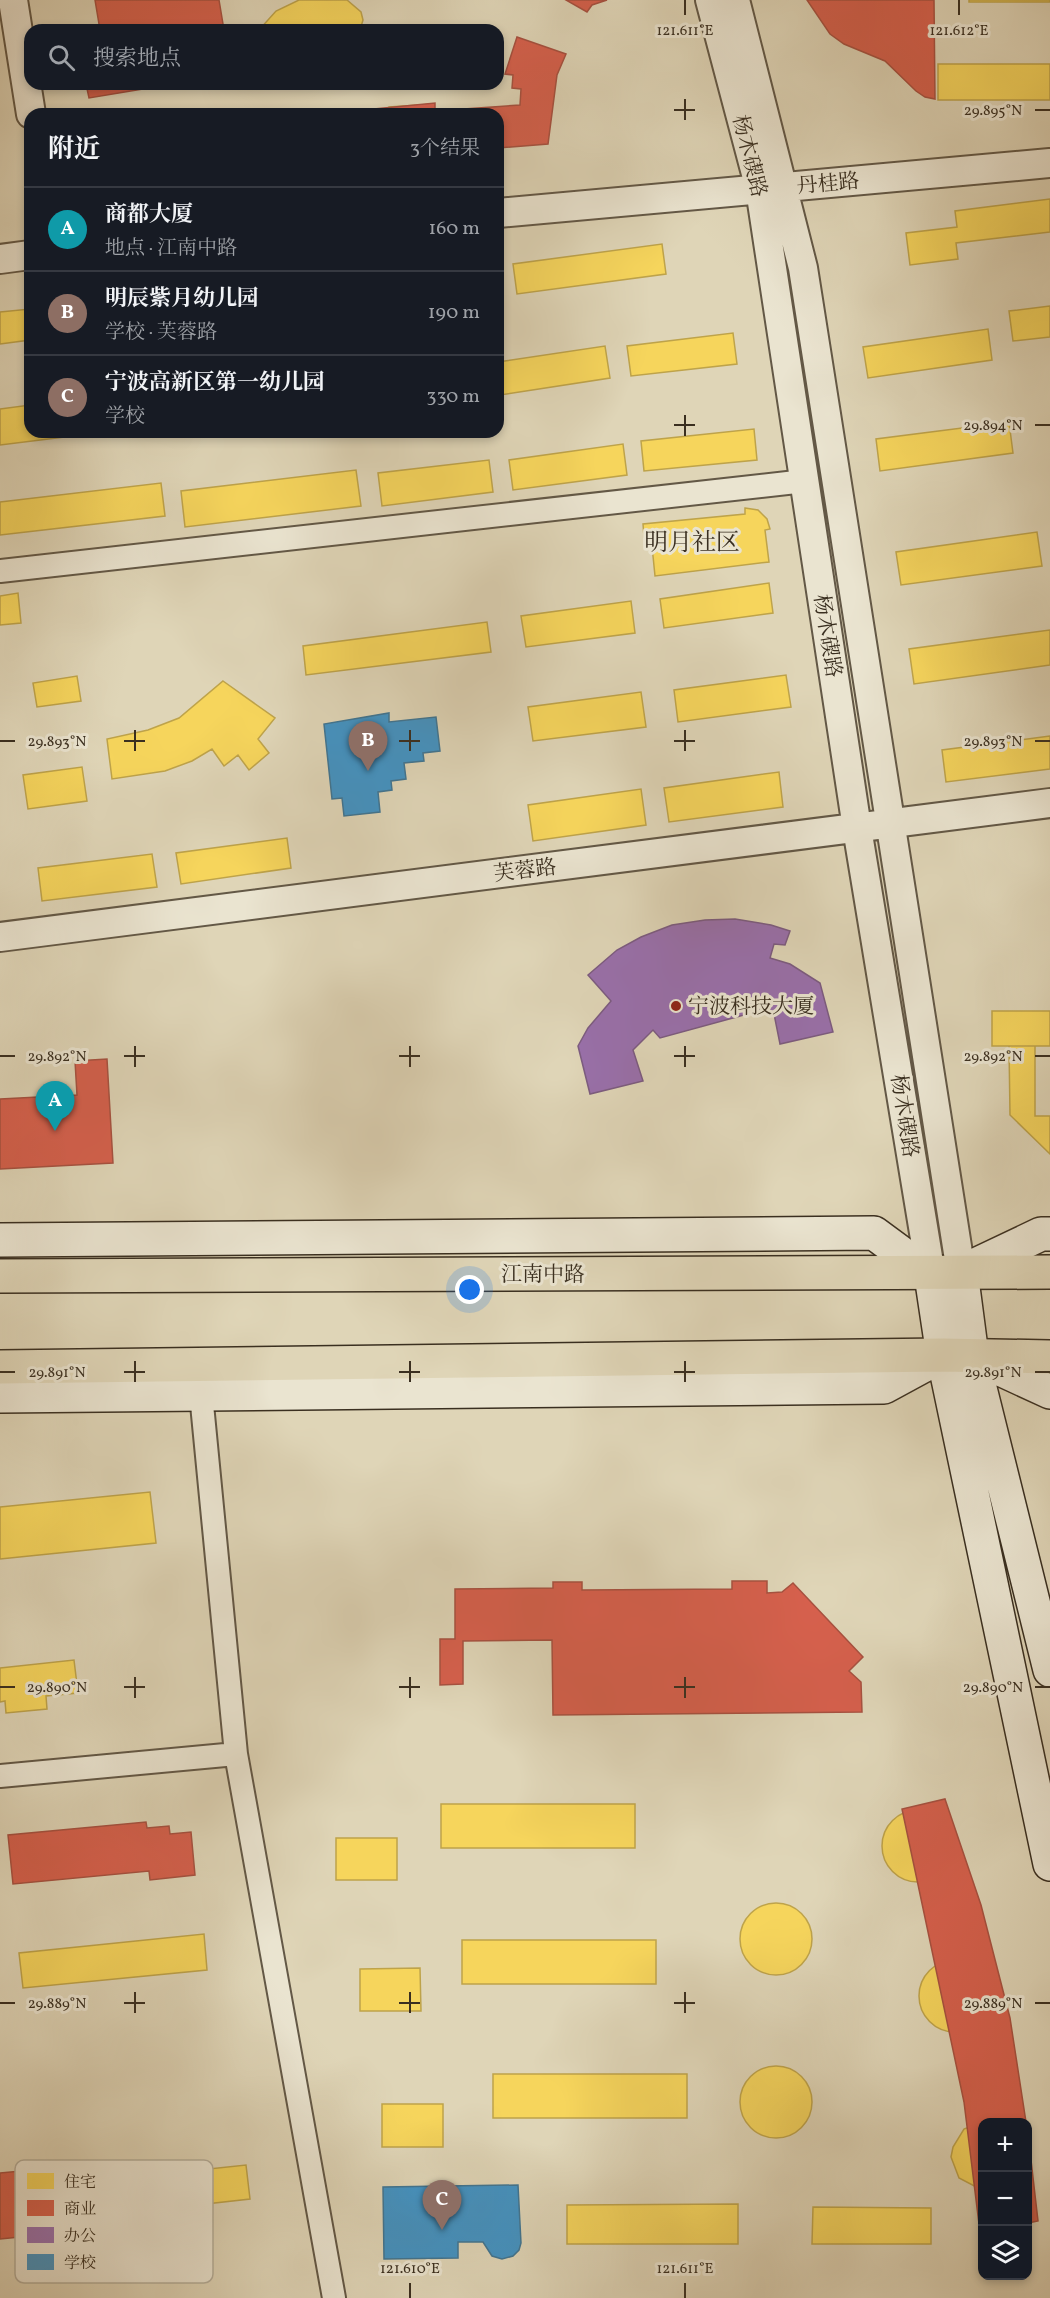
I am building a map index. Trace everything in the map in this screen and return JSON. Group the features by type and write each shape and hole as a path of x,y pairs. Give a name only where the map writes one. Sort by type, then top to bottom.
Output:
{"main road":[{"path":"0,1240 874,1233 946,1274"},
{"path":"946,1274 1041,1234 1050,1234"},
{"name":"江南中路","path":"0,1276 1050,1272"},
{"path":"946,1274 958,1355 1050,1864"},
{"path":"958,1355 1050,1670"},
{"path":"0,1367 958,1355 1050,1357"},
{"path":"0,1396 884,1388 958,1355 1050,1392"}],"street":[{"path":"13,0 24,70"},
{"name":"杨木碶路","path":"710,0 772,188 803,268 889,824 946,1274"},
{"name":"杨木碶路","path":"735,0 772,188 805,481 857,828 946,1274"},
{"path":"27,90 30,108"},
{"name":"丹桂路","path":"504,212 1050,163"},
{"path":"0,259 24,256"},
{"path":"0,571 805,481"},
{"name":"芙蓉路","path":"0,937 1050,803"},
{"path":"201,1394 236,1754 334,2298"},
{"path":"0,1776 236,1754"}],"building: 住宅":[{"path":"299,0 347,0 361,12 363,20 362,24 264,24 276,11"},
{"path":"829,0 929,0 929,21 879,21 879,27 829,27"},
{"path":"969,0 1050,0 1050,2 969,2"},
{"path":"938,64 1050,64 1050,100 938,100"},
{"path":"89,90 121,90 90,95"},
{"path":"433,104 433,108 389,107"},
{"path":"543,106 546,142 504,146 504,109"},
{"path":"1050,199 1050,232 956,243 958,259 910,265 906,233 957,227 955,211"},
{"path":"662,244 666,274 517,294 513,264"},
{"path":"1050,306 1050,337 1013,341 1009,311"},
{"path":"24,310 24,341 0,344 0,312"},
{"path":"988,329 992,360 868,378 863,347"},
{"path":"733,333 737,364 631,376 627,346"},
{"path":"605,346 610,378 504,394 504,361"},
{"path":"24,406 24,438 57,438 0,445 0,409"},
{"path":"1009,422 1013,453 880,471 876,439"},
{"path":"754,429 757,460 644,471 641,441"},
{"path":"623,444 627,475 513,490 509,460"},
{"path":"489,460 493,492 382,506 378,473"},
{"path":"356,470 361,506 185,527 181,491"},
{"path":"161,483 165,516 0,535 0,502"},
{"path":"745,508 758,510 767,519 770,529 765,530 769,562 655,576 651,536 644,537 643,524 745,514"},
{"path":"1037,532 1042,566 901,585 896,552"},
{"path":"769,583 773,613 664,628 660,599"},
{"path":"18,593 21,623 0,625 0,596"},
{"path":"631,601 635,633 526,647 521,616"},
{"path":"487,622 491,652 306,675 303,646"},
{"path":"1050,630 1050,665 914,684 909,649"},
{"path":"786,675 791,707 678,722 674,690"},
{"path":"77,676 81,701 37,707 33,683"},
{"path":"223,681 275,718 258,739 269,753 249,770 238,755 224,766 212,749 192,761 165,771 112,779 107,739 148,730 179,718"},
{"path":"641,692 646,727 533,741 528,707"},
{"path":"1050,736 1050,769 946,782 942,750"},
{"path":"82,767 87,801 28,809 23,775"},
{"path":"779,772 783,807 669,822 664,788"},
{"path":"641,789 646,825 533,841 528,805"},
{"path":"287,838 291,868 181,884 176,853"},
{"path":"152,854 157,887 42,901 38,868"},
{"path":"992,1011 1050,1011 1050,1046 992,1046"},
{"path":"1009,1046 1035,1046 1035,1116 1050,1116 1050,1154 1010,1115"},
{"path":"150,1492 156,1543 0,1559 0,1507"},
{"path":"74,1660 78,1693 46,1696 47,1709 6,1713 5,1701 0,1702 0,1668"},
{"path":"441,1804 635,1804 635,1848 441,1848"},
{"path":"918,1810 938,1816 948,1826 954,1846 948,1866 938,1876 918,1882 898,1876 888,1866 882,1846 888,1826 898,1816"},
{"path":"336,1838 397,1838 397,1880 336,1880"},
{"path":"776,1903 796,1909 806,1919 812,1939 806,1959 796,1969 776,1975 756,1969 746,1959 740,1939 746,1919 756,1909"},
{"path":"204,1934 207,1970 23,1988 19,1953"},
{"path":"462,1940 656,1940 656,1984 462,1984"},
{"path":"955,1960 975,1966 985,1976 991,1996 985,2016 975,2026 955,2032 935,2026 925,2016 919,1996 925,1976 935,1966"},
{"path":"420,1968 421,2011 360,2011 360,1969"},
{"path":"776,2066 796,2072 806,2082 812,2102 806,2122 796,2132 776,2138 756,2132 746,2122 740,2102 746,2082 756,2072"},
{"path":"493,2074 687,2074 687,2118 493,2118"},
{"path":"382,2104 443,2104 443,2147 382,2147"},
{"path":"978,2123 978,2188 959,2178 951,2157 953,2147 964,2129"},
{"path":"246,2165 250,2199 213,2203 213,2169"},
{"path":"15,2175 15,2211 0,2213 0,2177"},
{"path":"738,2204 738,2244 567,2244 567,2205"},
{"path":"813,2207 931,2208 931,2244 812,2244"}],"building: 商业":[{"path":"95,0 219,0 223,24 99,24"},
{"path":"566,0 607,0 592,5 587,12"},
{"path":"807,0 934,0 935,99 925,97 916,91 885,61 844,44 830,34"},
{"path":"517,37 566,54 557,75 548,144 504,148 504,108 478,108 520,105 521,89 512,88 513,75 505,74"},
{"path":"87,90 137,90 89,98"},
{"path":"435,103 435,108 384,108"},
{"path":"107,1059 113,1163 0,1169 0,1099 77,1095 75,1061"},
{"path":"732,1581 767,1581 767,1593 782,1592 793,1583 863,1657 849,1671 861,1682 862,1712 553,1715 552,1640 463,1641 463,1684 440,1685 440,1639 455,1639 455,1589 553,1588 553,1582 582,1582 582,1590 732,1589"},
{"path":"945,1799 981,1905 1010,2018 1025,2118 978,2118 978,2216 964,2102 902,1809"},
{"path":"146,1822 147,1828 169,1826 170,1834 191,1832 195,1875 150,1880 149,1871 13,1884 8,1835"},
{"path":"1032,2169 1038,2221 1032,2222"},
{"path":"15,2172 15,2237 0,2239 0,2173"}],"building: 办公":[{"name":"宁波科技大厦","path":"735,919 771,925 790,931 785,945 774,944 770,958 790,964 820,983 833,1032 780,1044 774,1014 746,1004 744,1015 660,1038 653,1030 633,1050 643,1081 590,1094 578,1046 588,1028 611,1001 588,975 617,950 641,937 672,925 705,920"}],"building: 学校":[{"path":"389,713 389,722 436,717 440,751 423,753 424,761 404,763 406,779 391,781 392,790 378,792 380,812 344,816 342,798 332,799 324,724"},
{"path":"518,2185 521,2243 519,2250 513,2256 502,2259 492,2256 483,2242 458,2242 458,2258 384,2259 383,2187"}],"place":[{"name":"明辰紫月幼儿园","path":"368,771"},
{"name":"宁波科技大厦","path":"676,1006"},
{"name":"商都大厦","path":"55,1131"},
{"name":"宁波高新区第一幼儿园","path":"442,2230"}],"district":[{"name":"明月社区","path":"692,542"}]}
